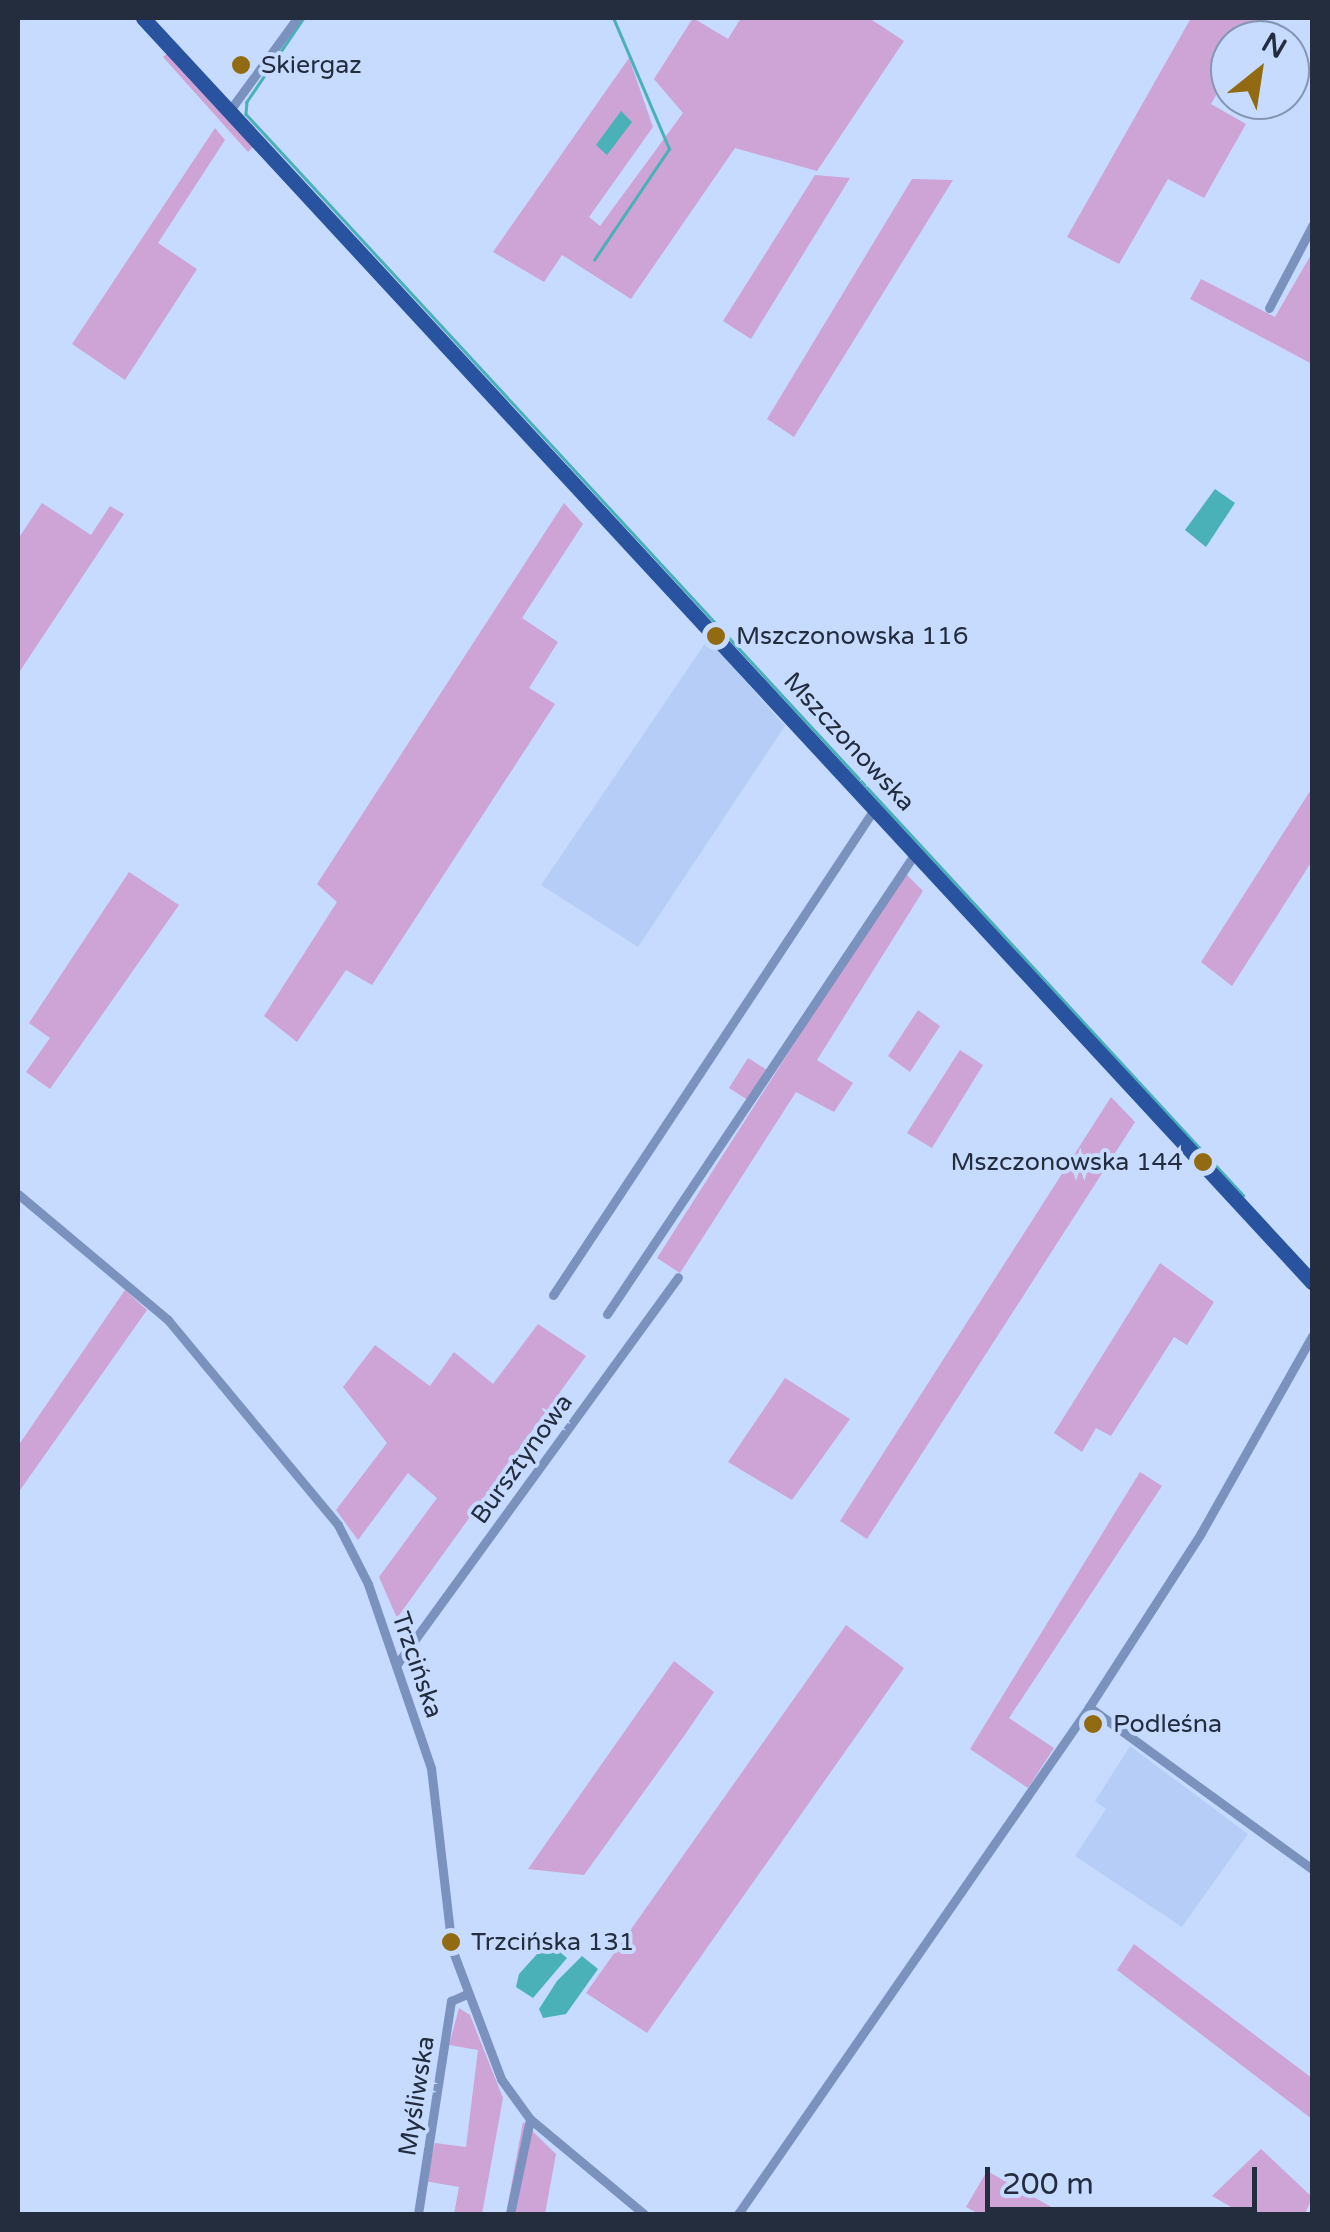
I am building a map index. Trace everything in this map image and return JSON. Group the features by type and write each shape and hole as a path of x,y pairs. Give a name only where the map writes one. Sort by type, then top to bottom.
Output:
{"main road":[{"name":"Mszczonowska","path":"144,18 1312,1282"}],"street":[{"path":"230,110 297,18"},
{"path":"1270,308 1312,226"},
{"path":"553,1295 875,808"},
{"path":"607,1314 916,852"},
{"name":"Trzcińska","path":"18,1194 158,1310 284,1459 352,1549 397,1664 430,1768 452,1949 466,1994 509,2094 530,2119 644,2214"},
{"name":"Bursztynowa","path":"397,1664 678,1277"},
{"path":"738,2214 1089,1707 1201,1534 1312,1336"},
{"path":"1089,1707 1312,1869"},
{"name":"Myśliwska","path":"418,2214 451,2001 466,1994"},
{"path":"510,2214 530,2119"}],"shaded area":[{"path":"693,18 728,39 741,18 869,18 904,41 817,171 735,148 631,299 562,255 544,282 493,252 629,58 653,127 589,217 600,226 683,113 654,79"},
{"path":"1191,18 1261,18 1210,20 1210,120 1239,120 1246,124 1204,198 1168,179 1119,264 1067,237"},
{"path":"169,52 253,147 248,152 163,57"},
{"path":"621,111 632,122 607,155 596,145"},
{"path":"215,128 225,140 158,243 197,269 125,380 72,344"},
{"path":"815,175 850,178 751,339 723,321"},
{"path":"912,179 953,180 794,437 767,419"},
{"path":"1312,253 1312,364 1190,299 1201,279 1275,317"},
{"path":"1215,489 1235,503 1206,547 1185,530"},
{"path":"42,503 91,535 110,506 124,514 18,674 18,539"},
{"path":"564,503 583,524 522,618 558,642 529,688 555,704 372,985 346,970 297,1042 264,1016 337,902 317,884"},
{"path":"708,639 785,726 638,947 541,885"},
{"path":"1312,788 1312,861 1232,986 1201,962"},
{"path":"129,872 179,905 50,1089 26,1072 50,1038 29,1023"},
{"path":"904,872 923,891 817,1060 853,1083 834,1112 796,1092 680,1273 657,1258"},
{"path":"918,1010 940,1026 910,1072 888,1056"},
{"path":"960,1050 983,1065 932,1148 907,1133"},
{"path":"748,1058 767,1070 748,1100 729,1088"},
{"path":"1111,1097 1135,1122 867,1539 840,1521"},
{"path":"1160,1263 1214,1302 1187,1345 1174,1337 1111,1436 1096,1428 1082,1452 1054,1433"},
{"path":"125,1290 147,1310 18,1493 18,1446"},
{"path":"538,1324 586,1356 397,1618 379,1577 437,1498 408,1473 358,1540 336,1510 387,1443 343,1387 375,1345 430,1386 454,1352 493,1384"},
{"path":"785,1378 850,1419 792,1500 728,1462"},
{"path":"1140,1472 1162,1486 1009,1718 1054,1748 1028,1788 970,1749"},
{"path":"846,1625 904,1668 647,2033 586,1993"},
{"path":"674,1661 714,1692 684,1736 584,1875 528,1869"},
{"path":"1130,1746 1248,1834 1182,1927 1075,1856 1106,1809 1095,1801"},
{"path":"548,1942 567,1958 533,1998 516,1987 519,1974"},
{"path":"1134,1944 1312,2078 1312,2119 1117,1970"},
{"path":"582,1956 598,1969 566,2014 543,2018 539,2009 557,1981"},
{"path":"459,2008 470,2015 503,2098 482,2214 454,2214 459,2187 425,2181 435,2143 466,2147 478,2050 449,2045"},
{"path":"523,2122 556,2154 545,2214 506,2214"},
{"path":"1261,2149 1312,2197 1305,2214 1243,2214 1212,2196"},
{"path":"987,2171 1064,2214 979,2214 966,2207"}],"waterway":[{"path":"304,18 247,102 246,114 1243,1195"},
{"path":"594,260 669,149 613,18"}],"place":[{"name":"Skiergaz","path":"241,65"},
{"name":"Mszczonowska 116","path":"716,636"},
{"name":"Mszczonowska 144","path":"1203,1162"},
{"name":"Podleśna","path":"1093,1724"},
{"name":"Trzcińska 131","path":"451,1942"}]}
